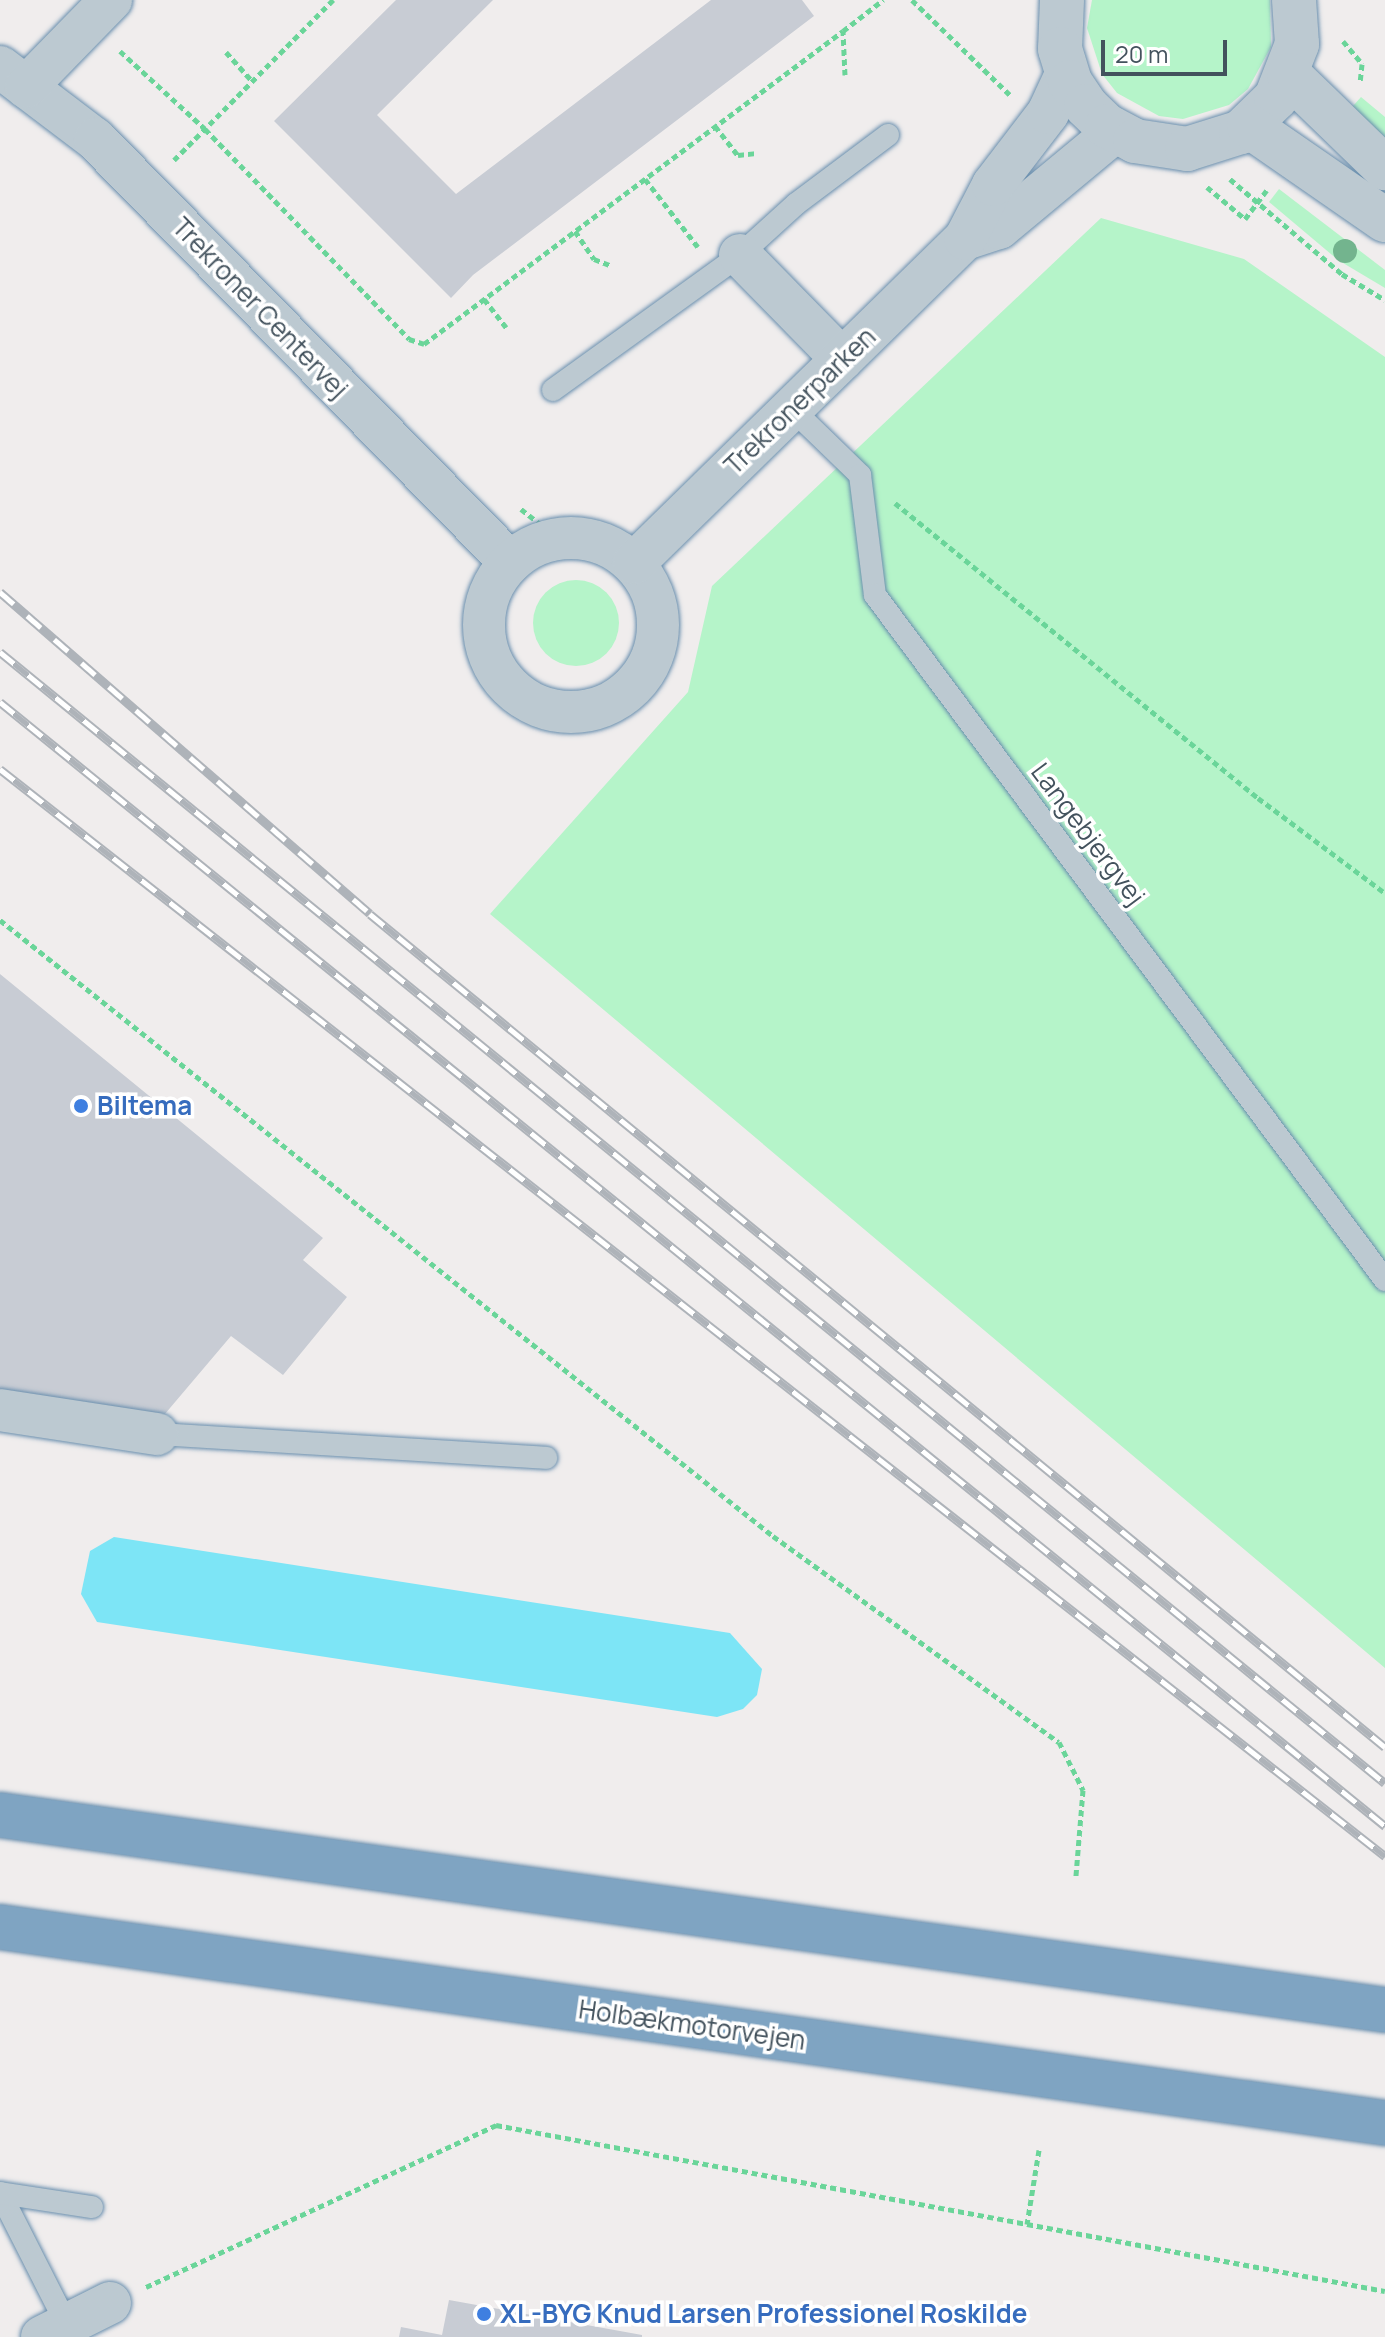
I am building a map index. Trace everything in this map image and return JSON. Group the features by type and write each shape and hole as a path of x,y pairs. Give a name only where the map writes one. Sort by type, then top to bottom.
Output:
{"highway":[{"path":"0,1815 1385,2010"},
{"name":"Holbækmotorvejen","path":"0,1927 1385,2123"}],"street":[{"path":"1062,0 1058,33 1067,72 1086,106 1116,131 1155,147 1197,148 1249,126 1276,98 1289,75 1298,28 1294,0"},
{"path":"13,77 100,11"},
{"name":"Trekronerparken","path":"634,563 965,239 993,185 1048,113 1067,72"},
{"path":"1289,75 1385,168"},
{"name":"Trekroner Centervej","path":"13,77 95,139 510,562"},
{"path":"1249,126 1385,220"},
{"name":"Trekronerparken","path":"965,239 999,228 1116,131"},
{"path":"729,263 842,359"},
{"path":"572,538 612,547 634,563 658,609 652,659 639,681 620,699 571,713 522,698 490,658 485,607 494,583 510,562 532,546 572,538"},
{"path":"0,1410 157,1434"},
{"path":"54,2331 110,2303"}],"lane":[{"path":"553,390 729,263 796,204 888,135"},
{"path":"792,409 860,475"},
{"name":"Langebjergvej","path":"860,475 875,595 1385,1280"},
{"path":"157,1434 546,1458"},
{"path":"0,2193 92,2207"},
{"path":"0,2193 54,2331"}],"path":[{"path":"162,172 333,0"},
{"path":"100,11 205,129 409,339 424,344 883,0"},
{"path":"843,31 845,75"},
{"path":"226,52 252,81"},
{"path":"715,126 738,155 756,153"},
{"path":"1197,148 1283,227 1385,300"},
{"path":"645,179 729,263"},
{"path":"575,231 594,259 610,265"},
{"path":"484,299 506,327"},
{"path":"860,475 1258,798 1385,893"},
{"path":"0,920 773,1536 1059,1742 1083,1790 1076,1876"},
{"path":"110,2303 496,2125 1385,2291"},
{"path":"1027,2224 1039,2150"}],"green space":[{"path":"1092,0 1270,0 1271,47 1248,89 1229,105 1183,119 1159,116 1117,93 1102,74 1087,28"},
{"path":"1361,97 1385,117 1385,156 1345,115"},
{"path":"1279,189 1385,270 1385,288 1338,260 1269,202"},
{"path":"1101,218 1244,259 1385,357 1385,1668 490,914 688,692 712,586"},
{"path":"576,580 593,583 607,592 616,606 619,623 616,640 607,654 593,663 576,666 559,663 545,654 536,640 533,623 536,606 545,592 559,583"}],"water":[{"path":"114,1537 730,1633 762,1669 757,1695 743,1709 717,1717 97,1622 81,1594 90,1551"}],"building":[{"path":"396,0 493,0 377,115 456,194 711,0 802,0 814,16 473,275 451,298 274,121"},
{"name":"Biltema","path":"0,974 323,1238 303,1260 347,1297 283,1375 231,1336 159,1421 0,1397"},
{"name":"XL-BYG Knud Larsen Professionel Roskilde","path":"449,2300 642,2337 399,2337 401,2327 442,2335"}],"railway":[{"path":"0,592 370,914 1385,1747"},
{"path":"0,652 1385,1783"},
{"path":"0,702 1385,1826"},
{"path":"0,769 1385,1856"}],"place":[{"name":"Biltema","path":"81,1106"},
{"name":"XL-BYG Knud Larsen Professionel Roskilde","path":"484,2314"}]}
